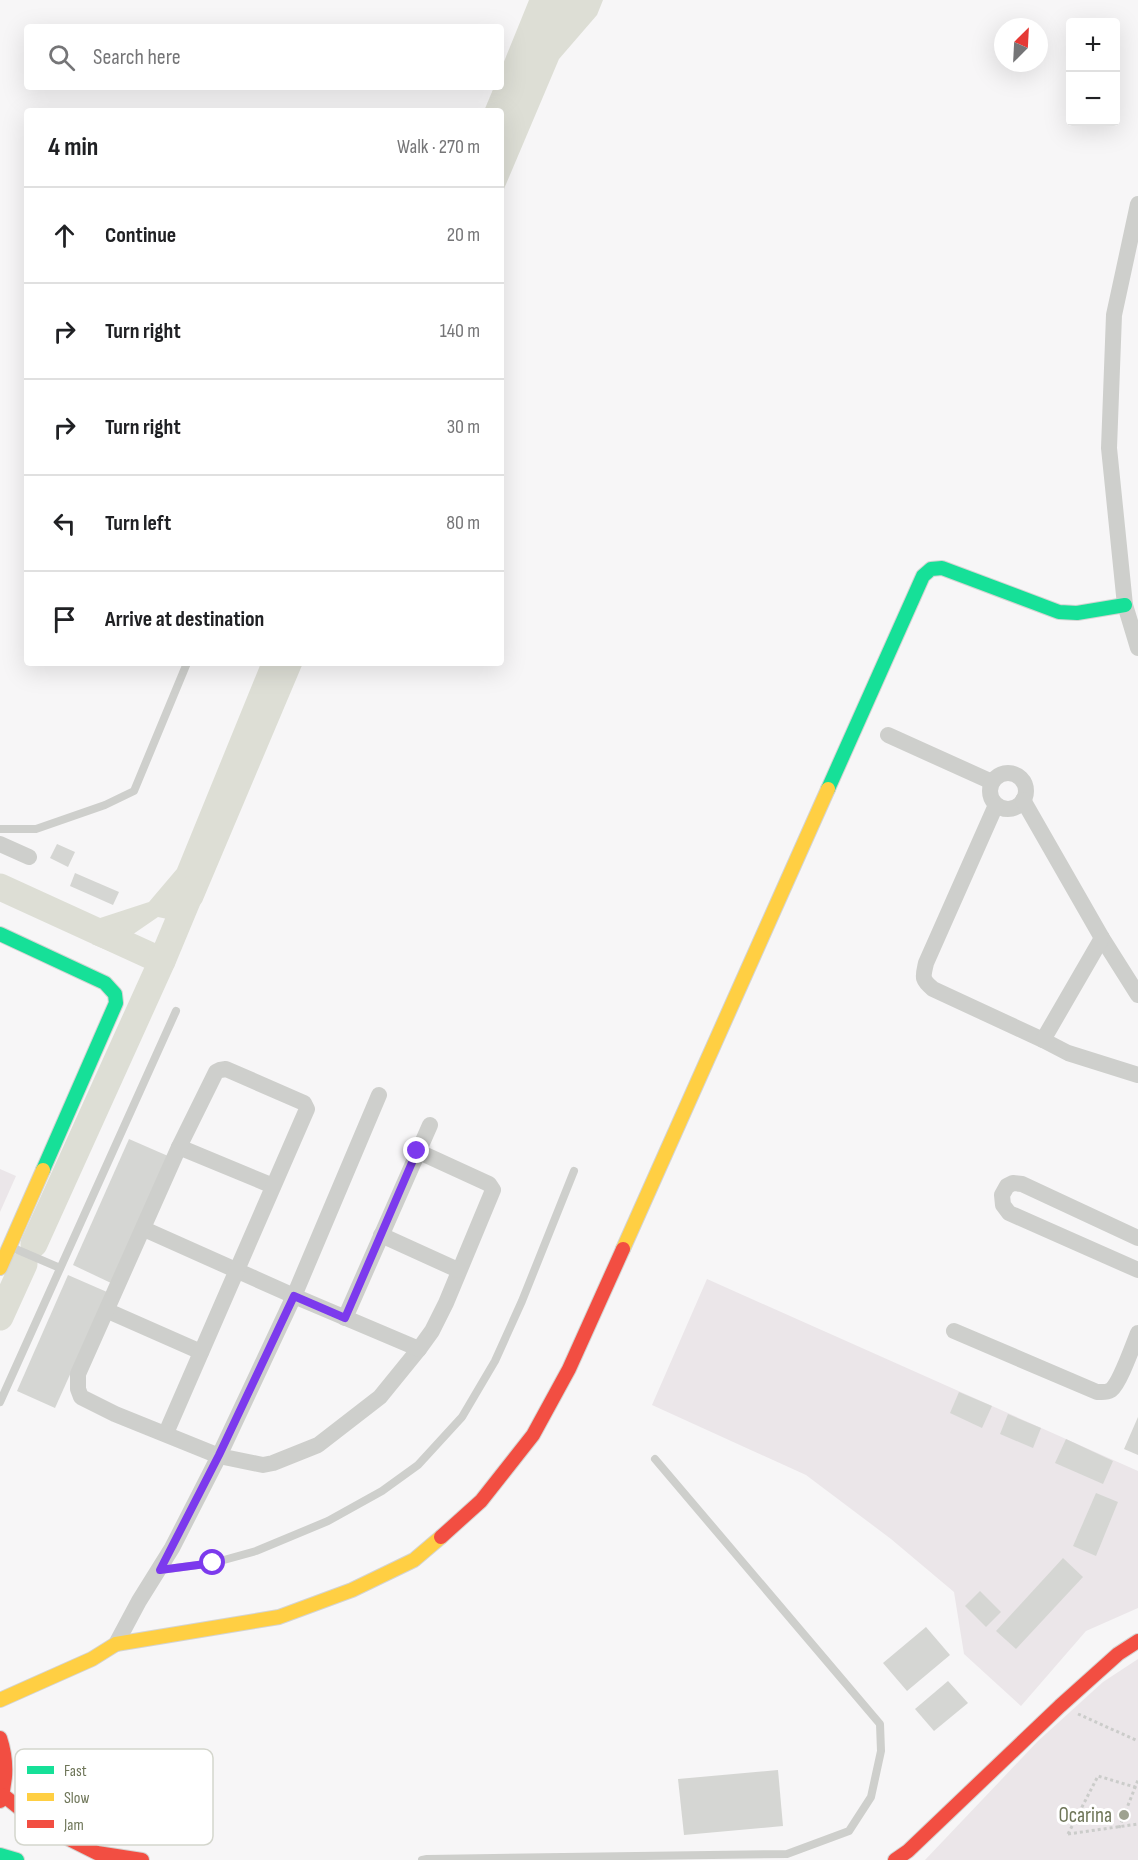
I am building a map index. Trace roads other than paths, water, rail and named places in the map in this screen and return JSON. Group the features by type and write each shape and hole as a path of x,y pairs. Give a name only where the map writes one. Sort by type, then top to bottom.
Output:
{"street":[{"path":"1138,204 1114,315 1109,448 1125,605 1138,648"},
{"path":"0,1700 92,1659 116,1644 279,1617 352,1590 414,1560 481,1502 533,1435 569,1368 923,576 931,569 942,568 1059,612 1077,613 1125,605"},
{"path":"888,735 992,782"},
{"path":"1001,774 1013,774 1019,777 1026,788 1020,805 1008,809 996,805 990,794 992,782 1001,774"},
{"path":"1023,800 1102,938 1138,994"},
{"path":"996,805 926,963 924,981 933,989 1068,1053 1138,1075"},
{"path":"0,844 29,857"},
{"path":"0,934 105,983 116,994 116,1003 0,1268"},
{"path":"1043,1040 1102,938"},
{"path":"165,1433 307,1109 307,1106 226,1069 216,1072 179,1147 78,1374 78,1389 81,1397 115,1414 219,1455 263,1465 318,1445 381,1397 432,1331 493,1192 492,1186 417,1151"},
{"path":"116,1644 139,1601 160,1570 219,1455 294,1296 379,1095"},
{"path":"345,1318 430,1125"},
{"path":"179,1147 273,1186"},
{"path":"1138,1238 1022,1184 1012,1183 1007,1186 1002,1195 1003,1205 1009,1213 1138,1270"},
{"path":"144,1229 419,1349"},
{"path":"381,1235 458,1270"},
{"path":"108,1311 201,1352"},
{"path":"954,1331 1096,1392 1106,1392 1112,1389 1117,1382 1138,1333"},
{"path":"895,1860 908,1851 1060,1706 1118,1654 1138,1641"},
{"path":"0,1738 6,1770 1,1798 15,1808"},
{"path":"81,1845 97,1853 142,1860"},
{"path":"0,1855 17,1860"}],"lane":[{"path":"0,829 36,829 105,805 134,791 186,666"},
{"path":"0,1400 176,1011"},
{"path":"160,1570 213,1563 256,1551 328,1521 382,1491 418,1466 462,1417 495,1361 574,1171"},
{"path":"9,1247 60,1268"},
{"path":"422,1860 427,1858 788,1854 849,1831 871,1797 881,1751 880,1724 655,1458"}],"waterway":[{"path":"0,887 162,961"},
{"path":"34,1244 162,961 192,889"},
{"path":"0,1317 24,1264"}],"place":[{"name":"Ocarina","path":"1124,1815"}]}
